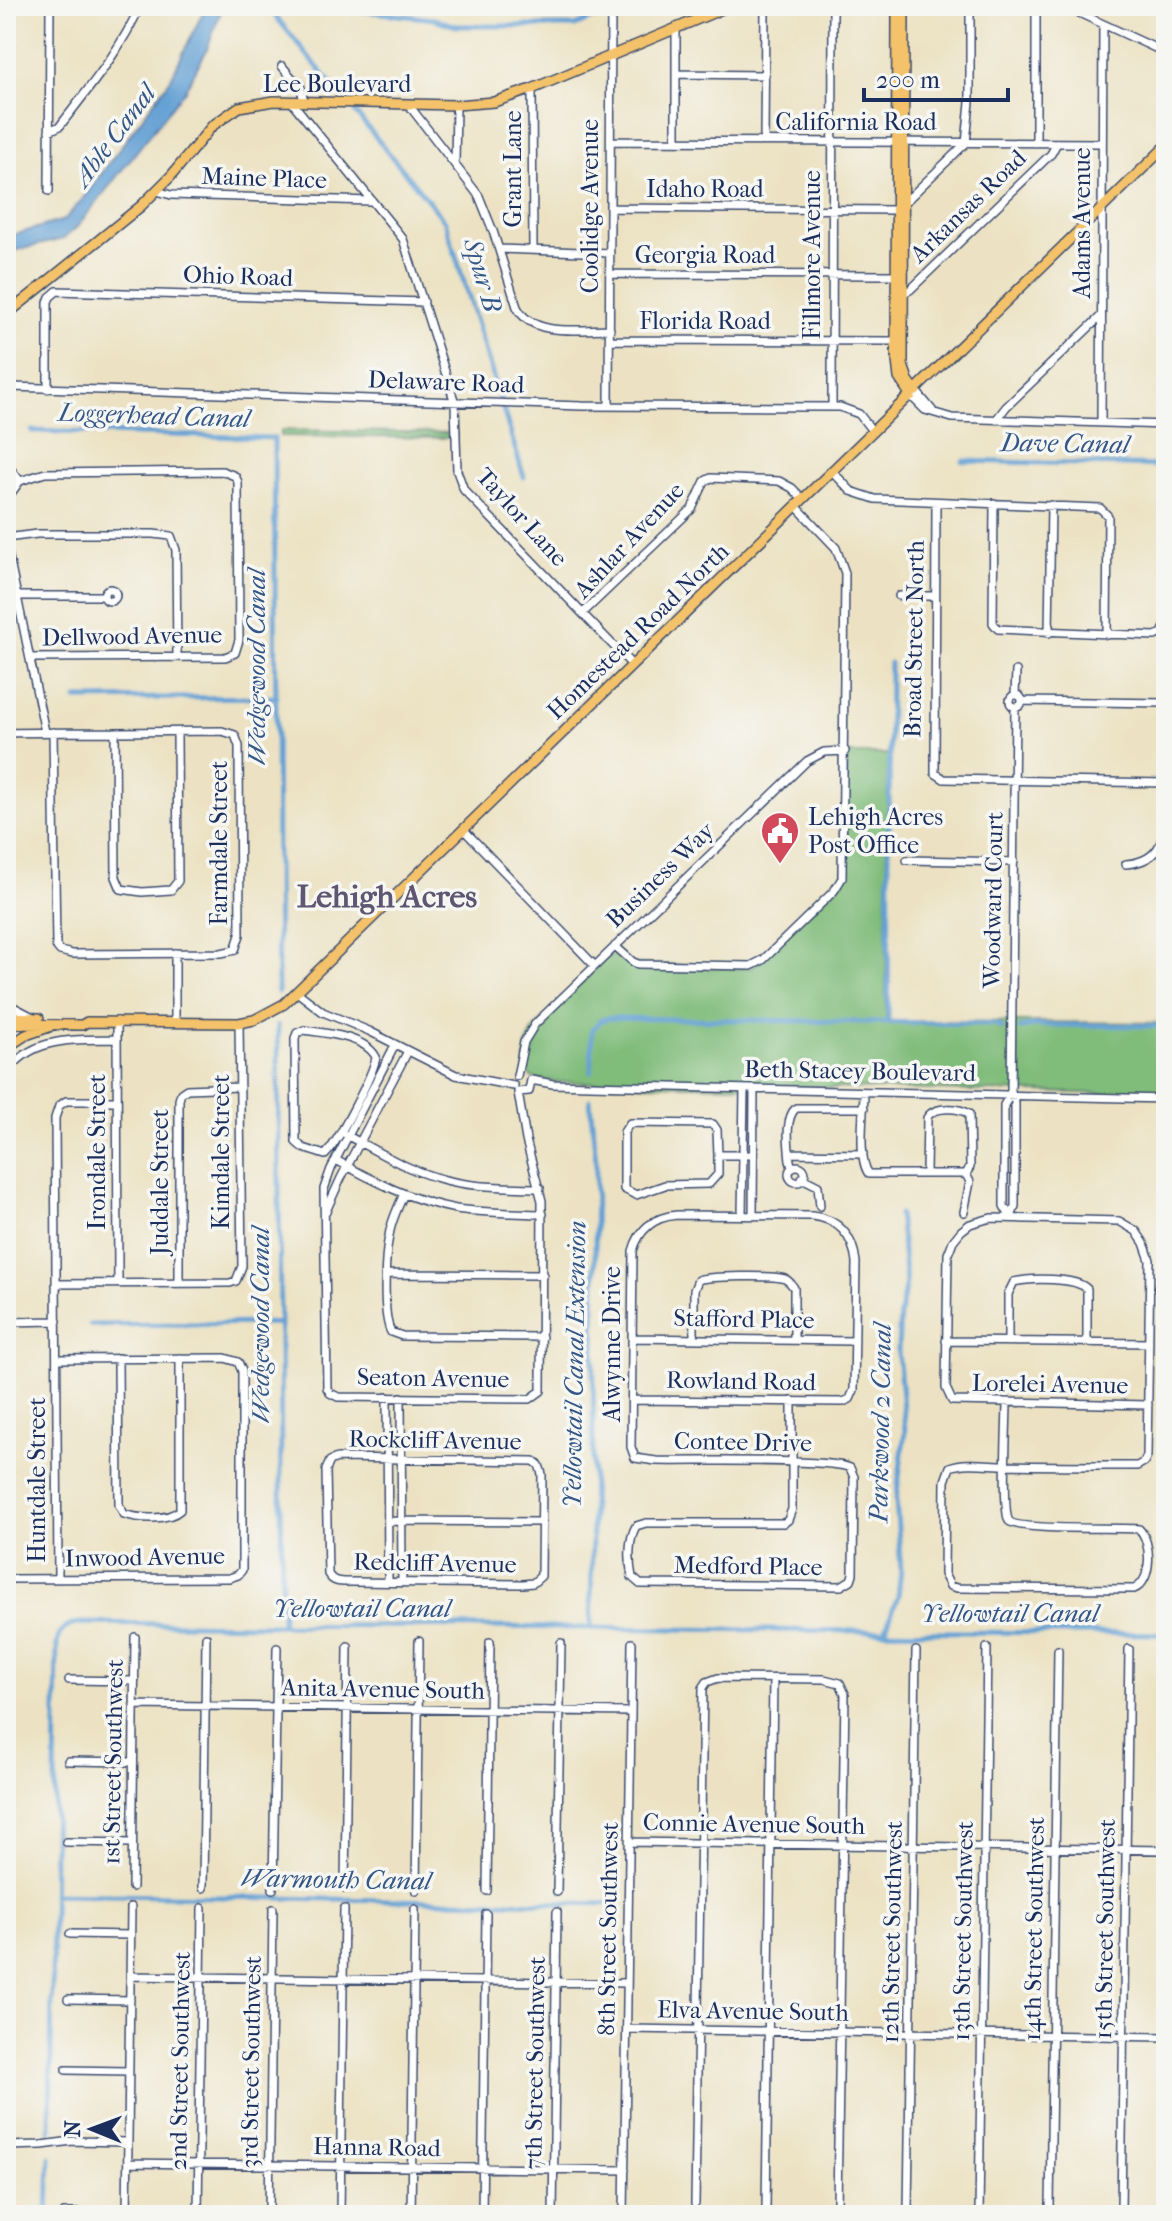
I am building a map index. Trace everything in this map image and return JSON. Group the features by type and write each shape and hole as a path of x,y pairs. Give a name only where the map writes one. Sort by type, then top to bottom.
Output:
{"main road":[{"name":"Lee Boulevard","path":"6,315 157,191 212,126 227,114 257,102 456,105 494,102 729,6"},
{"path":"897,6 903,365 913,394"},
{"path":"900,142 904,6"},
{"name":"Homestead Road North","path":"6,1024 82,1025 117,1021 239,1023 272,1011 297,992 1166,146"},
{"path":"900,206 896,341 899,378 913,394"},
{"name":"Homestead Road North","path":"6,1017 78,1020 85,1023"},
{"path":"6,1048 26,1035 65,1025"}],"street":[{"path":"49,191 50,6"},
{"path":"49,131 60,126 127,36 140,6"},
{"name":"Coolidge Avenue","path":"609,406 611,6"},
{"path":"764,142 765,6"},
{"name":"Fillmore Avenue","path":"832,407 833,6"},
{"path":"900,206 966,143 970,102 970,6"},
{"path":"1036,6 1036,143"},
{"path":"1064,6 1166,53"},
{"name":"Adams Avenue","path":"1101,423 1103,24"},
{"path":"676,28 676,141"},
{"path":"282,66 299,81 304,101"},
{"path":"677,74 765,75"},
{"name":"Grant Lane","path":"532,89 533,250"},
{"name":"Taylor Lane","path":"291,101 403,239 455,403 456,460 464,490 583,613"},
{"path":"408,104 479,196 517,307 528,321 550,328 610,329"},
{"path":"455,164 456,105"},
{"name":"California Road","path":"611,141 1102,143"},
{"name":"Arkansas Road","path":"903,293 910,290 1051,154 1057,143"},
{"name":"Maine Place","path":"157,191 171,195 371,201"},
{"name":"Idaho Road","path":"610,208 833,209 900,206"},
{"path":"499,249 610,253"},
{"name":"Georgia Road","path":"610,274 896,275"},
{"name":"Ohio Road","path":"48,389 48,302 53,293 60,290 424,302"},
{"path":"996,420 1016,396 1101,316"},
{"name":"Florida Road","path":"610,340 896,341"},
{"name":"Delaware Road","path":"6,389 455,403 832,407 853,410 873,432"},
{"path":"913,394 937,414 955,418 1166,425"},
{"path":"6,463 20,481 6,500"},
{"name":"Dellwood Avenue","path":"20,481 45,473 222,471 235,476 238,482 239,640 235,653 225,657 30,658"},
{"path":"832,471 851,491 867,498 1100,508 1107,515 1107,635"},
{"name":"Ashlar Avenue","path":"632,665 583,613 692,509 705,481 711,478 779,481 792,488 800,502"},
{"path":"615,946 633,962 645,965 745,967 763,960 834,891 842,878 844,566 836,548 800,502"},
{"name":"Broad Street North","path":"936,502 933,769 937,776 944,779 1015,780"},
{"path":"994,503 993,623 998,629 1155,636 1164,629"},
{"path":"1049,633 1051,505"},
{"path":"175,1021 175,953 67,953 56,946 49,732 6,541 37,534 171,536 176,550 177,657"},
{"path":"17,596 104,596"},
{"path":"899,596 935,596"},
{"name":"Woodward Court","path":"1011,1218 1004,1206 1004,1105 1011,1094 1016,671"},
{"path":"1017,701 1166,703"},
{"name":"Farmdale Street","path":"175,953 235,950 240,935 239,746 235,735 222,731 177,732"},
{"path":"6,733 49,732 115,732 177,732 178,881 171,890 142,892 121,889 116,877 115,732"},
{"name":"Business Way","path":"522,1084 523,1052 531,1029 807,761 824,752 845,751"},
{"path":"1015,780 1166,783"},
{"path":"1126,864 1145,859 1160,847 1166,798"},
{"path":"463,829 595,966"},
{"path":"907,860 1014,862"},
{"name":"Beth Stacey Boulevard","path":"297,992 323,1012 455,1075 499,1083 1166,1099"},
{"path":"6,1003 35,1017"},
{"name":"Irondale Street","path":"117,1021 118,1283"},
{"name":"Kimdale Street","path":"179,1283 236,1281 242,1266 239,1023"},
{"path":"344,1134 325,1155 297,1144 296,1034 304,1030 319,1032 366,1046 376,1057 376,1074"},
{"path":"6,1074 25,1054 43,1044 62,1040 117,1039"},
{"path":"326,1213 324,1189 344,1134 395,1045"},
{"path":"326,1213 359,1142 408,1051"},
{"path":"404,1194 388,1238 388,1326 396,1335 542,1337 543,1214 540,1188 526,1140 522,1084"},
{"name":"Juddale Street","path":"179,1283 181,1093 193,1088 240,1087"},
{"path":"742,1215 744,1089"},
{"path":"753,1215 754,1089"},
{"path":"864,1092 863,1154 869,1174 966,1174"},
{"name":"Huntdale Street","path":"58,1579 56,1113 66,1101 117,1101"},
{"path":"820,1206 818,1186 802,1178 804,1172 801,1168 792,1167 791,1112 796,1108 864,1108"},
{"path":"926,1172 929,1113 934,1110 958,1110 969,1114 971,1120 970,1167 966,1174"},
{"path":"630,1123 713,1124 717,1130 718,1155 718,1174 709,1184 665,1185 636,1195 624,1189 624,1132 630,1123"},
{"path":"344,1134 409,1168 446,1180 486,1186 540,1188"},
{"path":"790,1153 863,1154"},
{"path":"718,1155 753,1155"},
{"path":"336,1160 404,1194 456,1209 543,1214"},
{"path":"964,1212 970,1182 966,1174"},
{"name":"Seaton Avenue","path":"326,1213 325,1359 330,1393 338,1397 537,1397 542,1385 542,1337"},
{"name":"Alwynne Drive","path":"635,1458 631,1447 632,1260 636,1240 644,1229 657,1219 670,1215 821,1217 835,1223 848,1235 855,1249 856,1262 854,1390 850,1399"},
{"path":"1007,1403 1007,1465 1006,1516 1010,1523 1015,1526 1139,1529 1147,1542 1146,1578 1140,1588 950,1586 944,1574 945,1481 950,1467 955,1465 1007,1465 1137,1466 1144,1462 1147,1456 1149,1343 1150,1260 1144,1243 1132,1228 1119,1221 1011,1218 977,1221 965,1227 953,1241 948,1254 946,1341 1149,1343"},
{"path":"387,1274 543,1275"},
{"path":"694,1338 694,1290 698,1280 780,1277 794,1288 794,1339"},
{"path":"1008,1342 1008,1294 1014,1282 1072,1281 1087,1289 1087,1342"},
{"path":"56,1284 179,1283"},
{"path":"6,1322 57,1321"},
{"name":"Stafford Place","path":"632,1338 855,1341"},
{"name":"Lorelei Avenue","path":"946,1341 946,1388 952,1401 1148,1405"},
{"path":"57,1359 118,1358 180,1358 180,1510 170,1517 135,1517 124,1514 119,1505 118,1358"},
{"name":"Inwood Avenue","path":"6,1579 229,1578 238,1575 243,1564 242,1371 238,1362 225,1358 180,1358"},
{"path":"387,1397 388,1582"},
{"path":"401,1397 402,1582"},
{"name":"Rowland Road","path":"632,1400 843,1402 850,1399"},
{"path":"792,1401 792,1463"},
{"name":"Rockcliff Avenue","path":"331,1578 327,1561 326,1470 330,1461 337,1458 525,1460 539,1465 542,1474 542,1522"},
{"name":"Contee Drive","path":"635,1458 656,1461 839,1463 850,1468"},
{"name":"Medford Place","path":"792,1463 792,1509 784,1523 646,1523 636,1526 632,1533 632,1577 640,1584 841,1586 851,1580 853,1574 854,1477 850,1468"},
{"path":"388,1521 542,1522"},
{"name":"Redcliff Avenue","path":"331,1578 337,1582 523,1584 539,1580 542,1570 542,1522"},
{"name":"1st Street Southwest","path":"132,1887 135,1637"},
{"path":"203,1888 206,1637"},
{"path":"416,1891 419,1641"},
{"path":"487,1891 490,1642"},
{"path":"557,1892 561,1643"},
{"name":"8th Street Southwest","path":"624,2215 632,1643"},
{"path":"345,1889 348,1646"},
{"path":"273,1889 277,1648"},
{"name":"13th Street Southwest","path":"979,2215 987,1648"},
{"name":"15th Street Southwest","path":"1121,2210 1129,1649"},
{"name":"14th Street Southwest","path":"1050,2208 1058,1650"},
{"name":"12th Street Southwest","path":"908,2212 916,1651"},
{"path":"695,2204 703,1688 707,1682 718,1678 824,1679 840,1683 845,1694 837,2207"},
{"path":"766,2210 773,1679"},
{"path":"69,1680 134,1681"},
{"name":"Anita Avenue South","path":"134,1705 631,1712"},
{"path":"6,1757 6,1861"},
{"path":"68,1761 133,1762"},
{"path":"66,1842 132,1843"},
{"name":"Connie Avenue South","path":"630,1842 1166,1850"},
{"path":"64,2213 127,2214 131,1907"},
{"name":"2nd Street Southwest","path":"198,2215 202,1908"},
{"name":"3rd Street Southwest","path":"269,2215 273,1909"},
{"path":"340,2215 344,1909"},
{"path":"411,2215 415,1909"},
{"name":"7th Street Southwest","path":"553,2215 557,1912"},
{"path":"482,2215 486,1914"},
{"path":"70,1934 131,1935"},
{"name":"Elva Avenue South","path":"130,1976 627,1983"},
{"path":"68,1999 130,2000"},
{"name":"Elva Avenue South","path":"627,2029 1166,2037"},
{"path":"66,2070 129,2071"},
{"path":"6,2146 72,2141 128,2142"},
{"name":"Hanna Road","path":"128,2163 625,2170"}],"green space":[{"path":"281,430 456,433 456,438 281,436"},
{"path":"847,754 888,754 886,1021 1166,1023 1166,1095 555,1082 533,1078 525,1072 526,1047 533,1030 615,949 631,964 751,968 844,879"}],"water":[{"path":"206,6 223,6 206,51 185,90 77,227 63,239 6,253 6,237 64,220 81,201 170,80"}],"waterway":[{"name":"Spur B","path":"267,6 338,92"},
{"path":"319,6 434,19 456,26 575,26 623,6"},
{"path":"1161,6 1166,8"},
{"name":"Spur B","path":"355,112 445,221 524,477"},
{"name":"Wedgewood Canal","path":"32,431 274,438 278,992"},
{"name":"Dave Canal","path":"963,461 1166,466"},
{"path":"888,1022 890,663"},
{"path":"77,699 277,697"},
{"name":"Yellowtail Canal Extension","path":"591,1072 592,1030 601,1020 610,1018 995,1024 1002,1028"},
{"name":"Yellowtail Canal Extension","path":"1020,1028 1038,1025 1166,1026"},
{"name":"Wedgewood Canal","path":"278,1026 282,1625"},
{"name":"Yellowtail Canal Extension","path":"590,1100 596,1162 591,1628"},
{"name":"Parkwood 2 Canal","path":"885,1631 898,1596 901,1570 896,1500 905,1431 898,1351 906,1282 899,1214"},
{"path":"90,1325 280,1323"},
{"name":"Yellowtail Canal","path":"50,2132 57,1644 64,1629 80,1623 1166,1634"},
{"name":"Warmouth Canal","path":"53,1894 619,1904"},
{"name":"Yellowtail Canal","path":"48,2215 50,2157"}],"place":[{"name":"Lehigh Acres Post Office","path":"780,865"}],"district":[{"name":"Lehigh Acres","path":"387,896"}],"water label":[{"name":"Able Canal","path":"114,135"},
{"name":"Loggerhead Canal","path":"154,415"}]}
